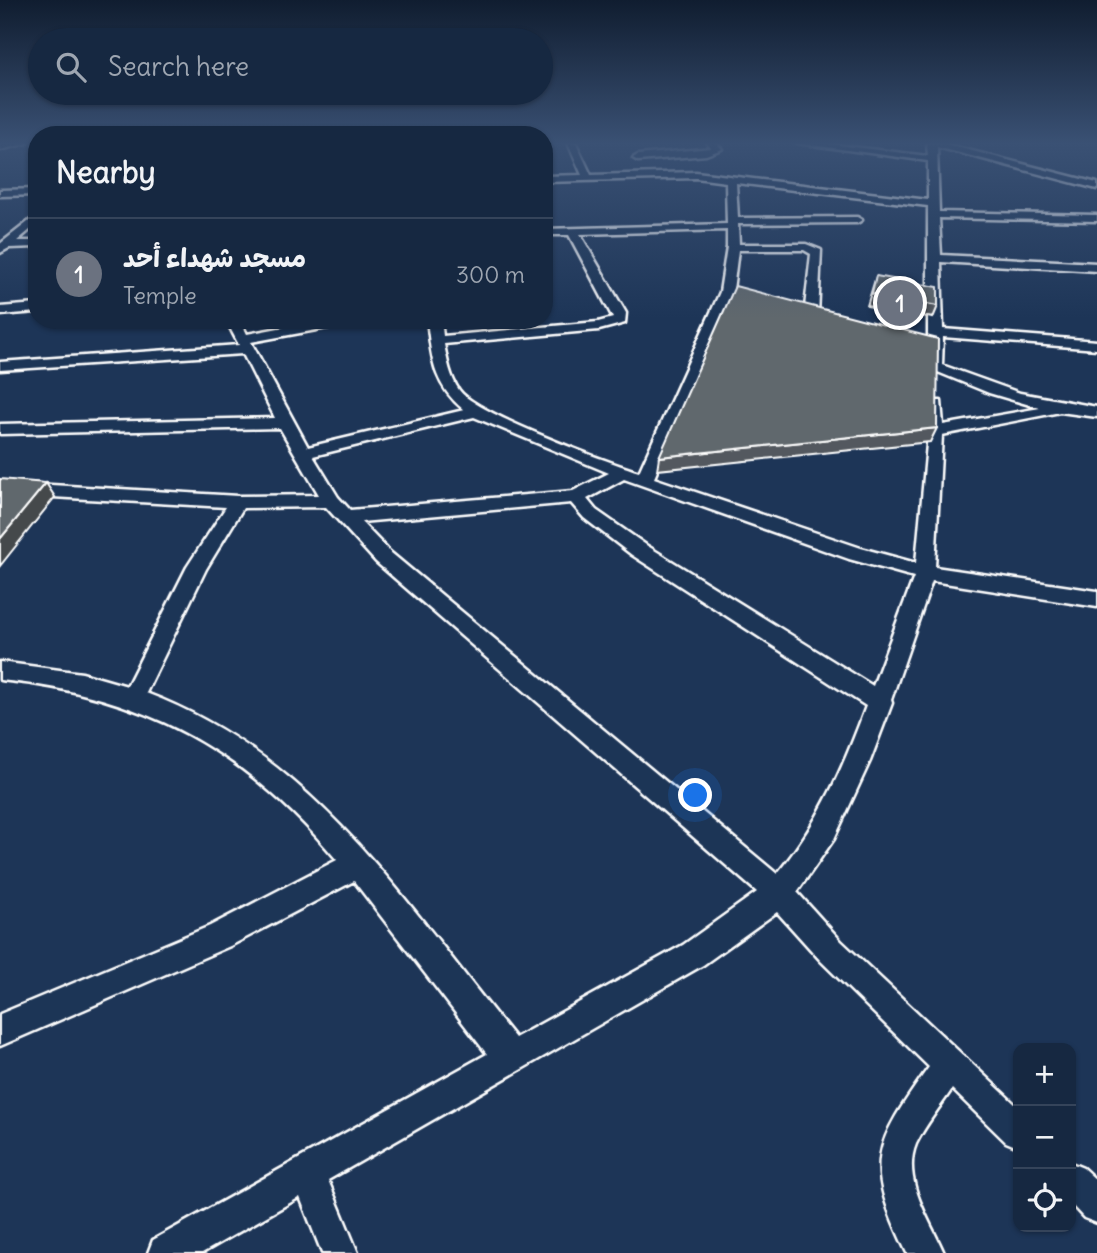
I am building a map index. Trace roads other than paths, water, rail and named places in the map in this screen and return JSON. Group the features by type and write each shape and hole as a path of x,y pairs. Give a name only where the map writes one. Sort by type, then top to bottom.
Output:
{"street":[{"path":"644,480 726,292 733,247 732,201"},
{"path":"883,201 932,209 1097,218"},
{"path":"166,1253 693,955 779,893 804,863 825,830 858,761 881,703 925,573 936,431 932,201"},
{"path":"553,231 857,220"},
{"path":"3,247 28,226"},
{"path":"436,341 599,326 620,320 620,313 573,230"},
{"path":"3,247 28,245"},
{"path":"733,247 809,247 817,252 811,316"},
{"path":"935,258 1097,267"},
{"path":"726,292 774,306"},
{"path":"0,311 28,309"},
{"path":"0,366 241,336 276,329"},
{"path":"435,329 447,383 462,403 476,412 623,473 856,554 925,573 1097,599"},
{"path":"241,336 285,424 305,453 331,501 383,557 779,893 824,944 1013,1125"},
{"path":"933,349 1097,345"},
{"path":"933,349 993,390 1062,409 1097,412"},
{"path":"936,431 1062,409"},
{"path":"305,453 476,412"},
{"path":"0,429 285,424"},
{"path":"345,517 576,497 623,473"},
{"path":"0,488 238,502 331,501"},
{"path":"576,497 590,514 639,551 881,703"},
{"path":"133,696 197,567 238,502"},
{"path":"0,671 51,676 133,696 203,729 253,761 297,798 358,864 510,1058"},
{"path":"0,1030 220,936 358,864"},
{"path":"926,1253 911,1223 900,1191 895,1163 900,1140 950,1065"},
{"path":"309,1174 340,1253"},
{"path":"1076,1185 1097,1205"}],"place":[{"name":"مسجد شهداء أحد","path":"900,303"}]}
